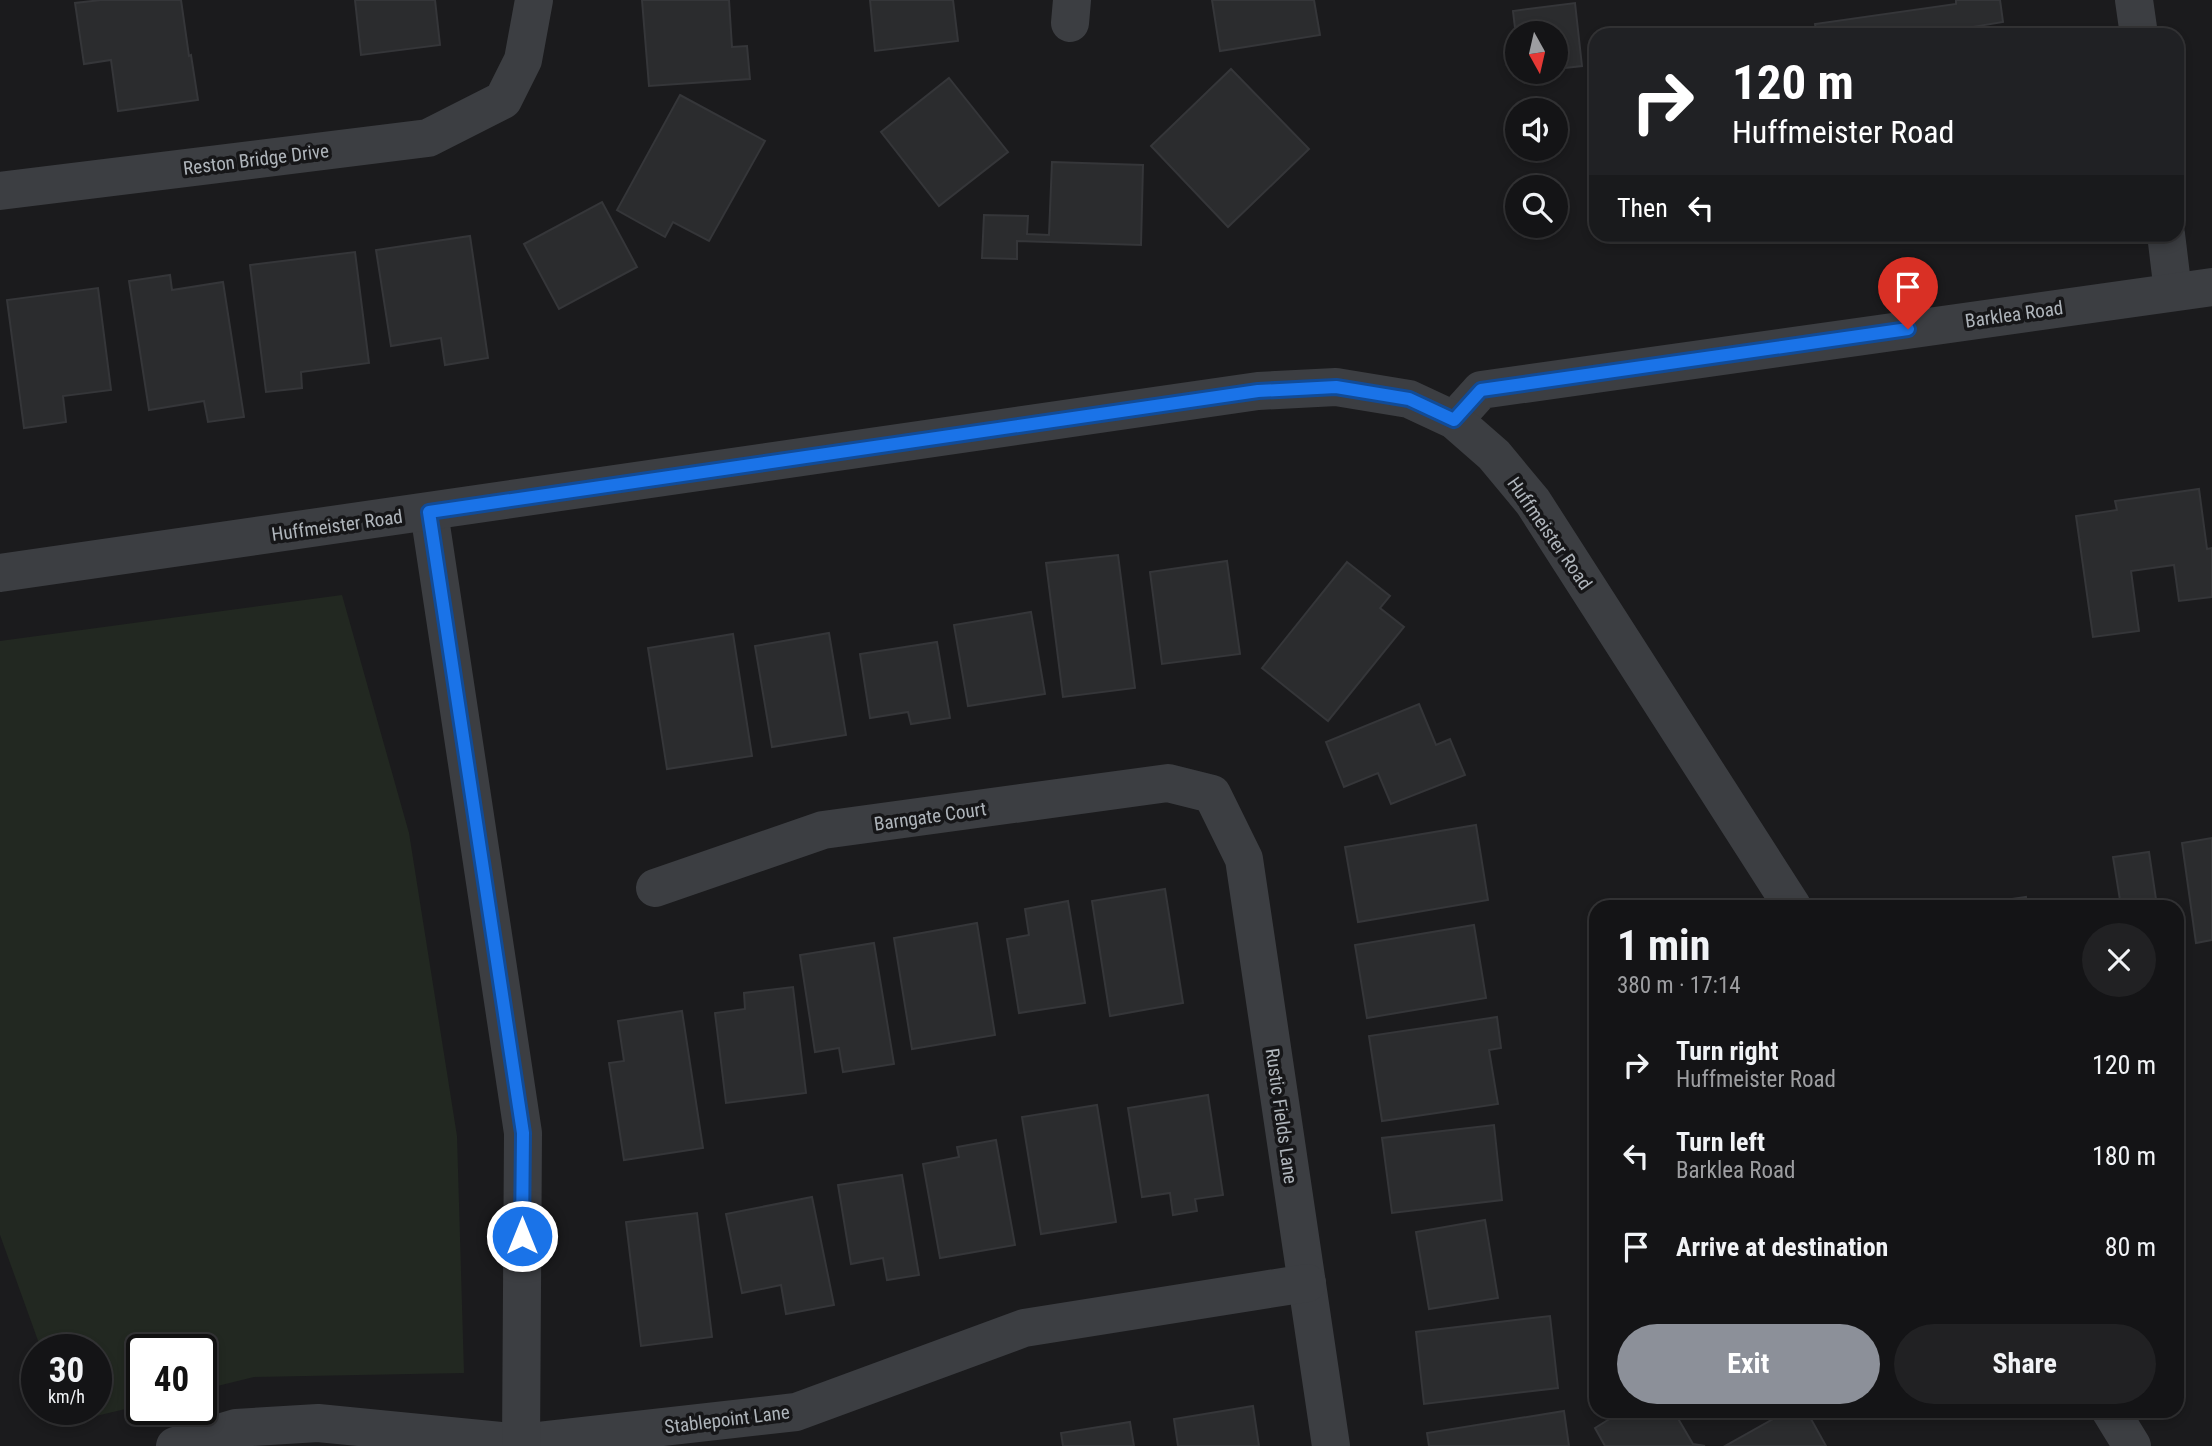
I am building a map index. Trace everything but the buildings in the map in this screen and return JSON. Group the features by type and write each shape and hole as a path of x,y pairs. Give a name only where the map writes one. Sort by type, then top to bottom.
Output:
{"street":[{"name":"Reston Bridge Drive","path":"0,191 428,138 503,100 523,60 534,0"},
{"path":"2134,0 2138,28"},
{"path":"2167,242 2173,292"},
{"name":"Barklea Road","path":"1454,420 1481,390 2212,286"},
{"name":"Huffmeister Road","path":"0,573 1258,391 1336,387 1409,399 1454,420 1494,455 1533,502 1788,900"},
{"path":"429,512 523,1133 521,1444"},
{"name":"Barngate Court","path":"655,888 822,830 1168,783 1212,794"},
{"name":"Rustic Fields Lane","path":"1212,794 1244,859 1331,1446"},
{"name":"Stablepoint Lane","path":"175,1446 236,1428 318,1423 521,1444 796,1412 1024,1328 1307,1283"},
{"path":"2114,1418 2132,1446"}],"shaded area":[{"path":"342,595 409,833 457,1136 464,1373 254,1377 217,1386 217,1334 126,1334 126,1409 112,1412 112,1334 36,1334 0,1235 0,641"}],"route":[{"path":"522,1236 523,1133 429,512 1258,391 1336,387 1409,399 1454,420 1481,390 1908,329"}]}
